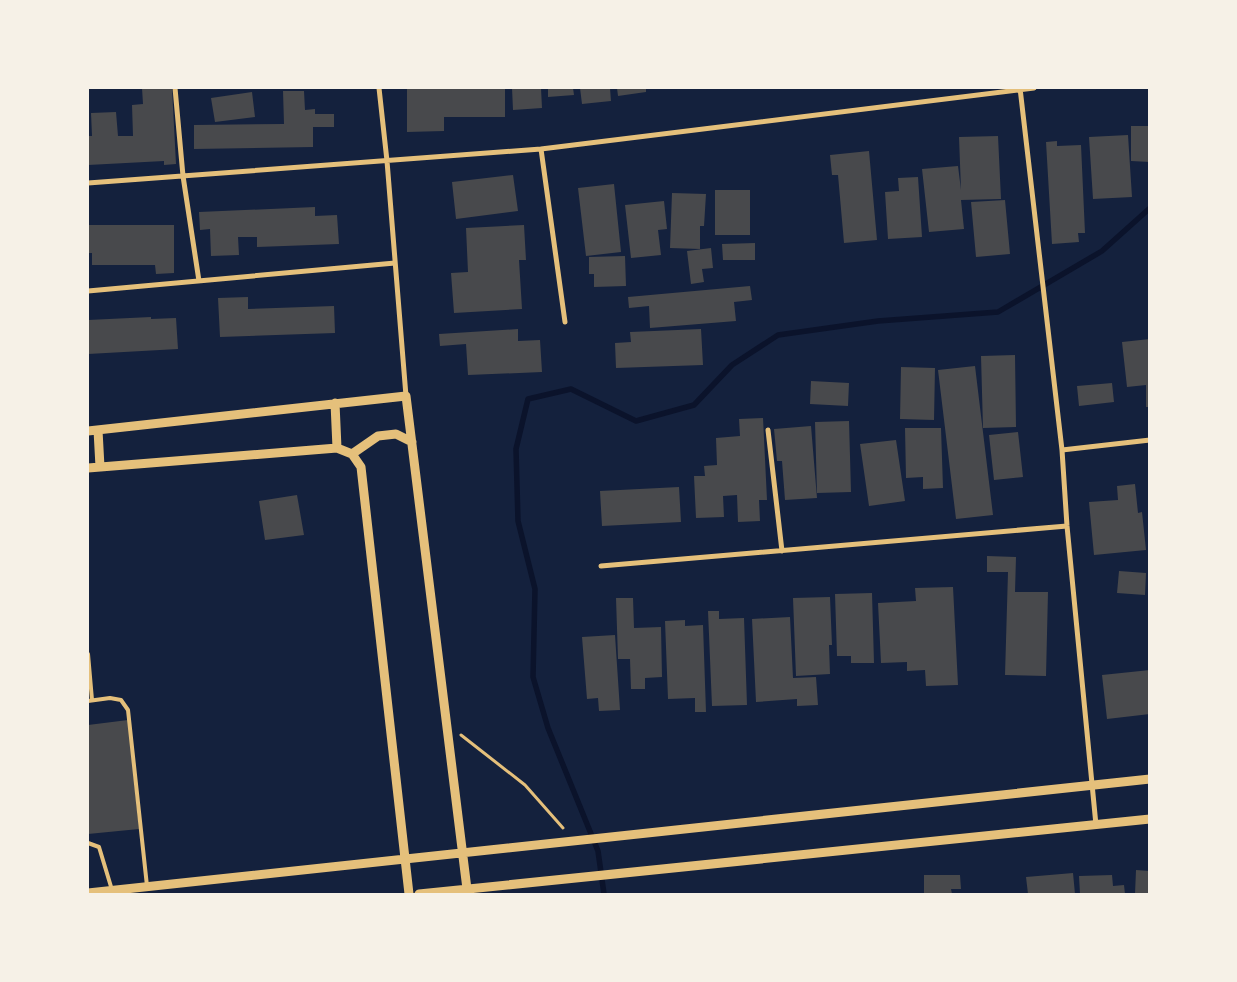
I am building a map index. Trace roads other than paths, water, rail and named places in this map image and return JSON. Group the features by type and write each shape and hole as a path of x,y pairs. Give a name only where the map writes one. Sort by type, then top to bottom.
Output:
{"street":[{"path":"175,88 183,176 199,281"},
{"path":"378,88 387,161 406,396 467,889"},
{"path":"88,183 541,149 1034,88"},
{"path":"1020,89 1062,450 1067,526 1096,825"},
{"path":"541,149 565,322"},
{"path":"88,291 395,263"},
{"path":"88,431 406,396"},
{"path":"335,403 336,448"},
{"path":"98,430 100,467"},
{"path":"768,430 782,551"},
{"path":"352,454 378,436 396,434 412,442"},
{"path":"1062,450 1150,440"},
{"path":"88,468 336,448 352,454 361,467 409,894"},
{"path":"601,566 1067,526"},
{"path":"88,893 1150,779"},
{"path":"419,894 1150,819"}],"lane":[{"path":"88,654 90,700 110,698 121,700 128,710 147,886"},
{"path":"88,843 99,848 112,890"}],"waterway":[{"path":"604,894 598,851 548,728 533,677 535,589 518,521 516,449 528,399 571,389 636,421 694,405 732,365 778,335 878,321 998,312 1102,251 1150,208"}]}
